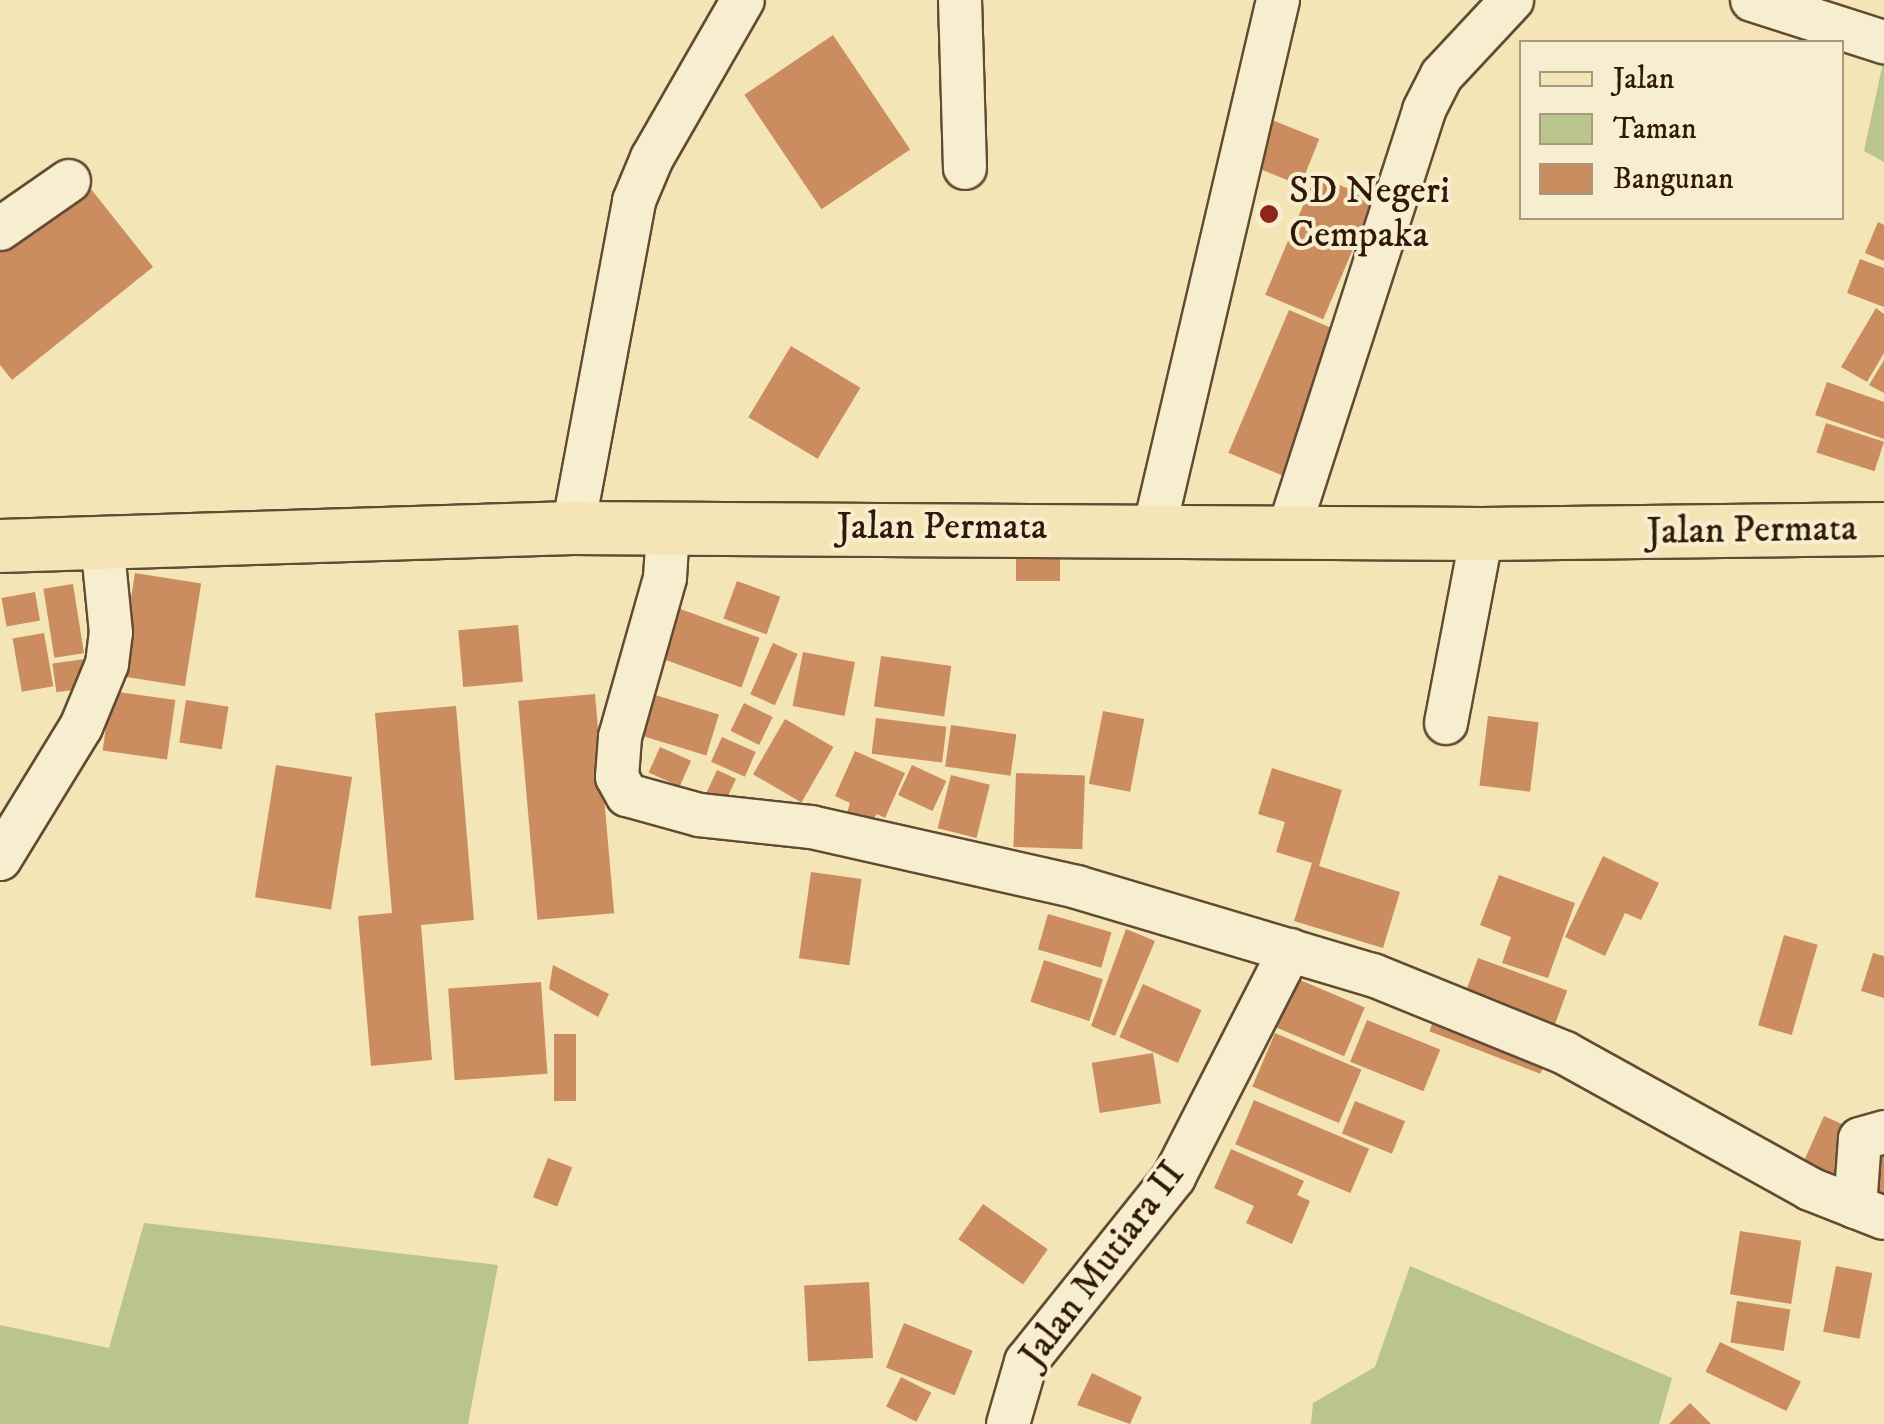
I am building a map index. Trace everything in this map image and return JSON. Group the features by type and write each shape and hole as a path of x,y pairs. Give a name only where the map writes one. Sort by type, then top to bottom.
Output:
{"main road":[{"name":"Jalan Permata","path":"0,546 573,528 1482,534 1884,529"}],"street":[{"path":"573,528 634,202 652,158 743,0"},
{"path":"960,0 965,168"},
{"path":"1154,530 1278,0"},
{"path":"1288,532 1424,110 1442,75 1512,0"},
{"path":"1752,0 1884,42"},
{"path":"0,229 70,181"},
{"path":"668,530 665,578 620,737 617,777 627,795 700,815 811,827 1077,887 1290,950 1519,1031 1810,1189 1869,1212 1860,1139 1884,1132"},
{"path":"1446,723 1482,534"},
{"path":"0,859 81,727 107,664 111,633 102,542"},
{"name":"Jalan Mutiara II","path":"1008,1424 1026,1362 1174,1176 1290,950"}],"green space":[{"path":"1884,58 1884,162 1864,151"},
{"path":"144,1223 498,1265 468,1424 0,1424 0,1325 109,1348"},
{"path":"1410,1266 1672,1378 1659,1424 1311,1424 1313,1403 1375,1367"}],"building":[{"path":"833,35 910,149 821,209 744,95"},
{"path":"1272,120 1319,139 1301,185 1253,166"},
{"path":"1316,175 1374,200 1323,319 1265,295"},
{"path":"83,179 153,267 12,380 0,365 0,245"},
{"path":"1878,222 1884,225 1884,261 1865,253"},
{"path":"1860,259 1884,268 1884,307 1847,293"},
{"path":"1876,308 1884,314 1884,353 1867,382 1841,367"},
{"path":"1289,310 1343,333 1283,476 1228,453"},
{"path":"791,346 860,388 818,459 748,417"},
{"path":"1884,360 1884,393 1869,385"},
{"path":"1827,382 1884,402 1884,439 1815,415"},
{"path":"1826,423 1884,442 1874,471 1816,452"},
{"path":"1016,553 1060,553 1060,581 1016,581"},
{"path":"135,573 201,583 185,686 119,676"},
{"path":"737,581 780,597 767,634 723,619"},
{"path":"73,584 84,653 54,658 43,589"},
{"path":"35,592 40,621 7,626 2,598"},
{"path":"675,607 760,638 741,688 657,657"},
{"path":"518,625 523,682 463,687 458,630"},
{"path":"44,633 53,686 22,692 12,639"},
{"path":"773,643 798,654 775,705 750,694"},
{"path":"803,652 855,662 845,716 793,706"},
{"path":"881,656 951,666 944,716 874,707"},
{"path":"85,659 89,688 56,692 52,664"},
{"path":"111,691 175,700 167,759 103,750"},
{"path":"595,694 614,913 537,920 518,701"},
{"path":"652,694 719,714 706,756 639,735"},
{"path":"186,700 228,707 222,749 179,742"},
{"path":"744,703 773,717 759,745 730,731"},
{"path":"456,706 474,920 421,925 432,1060 371,1066 358,916 392,913 375,713"},
{"path":"1103,711 1144,719 1130,792 1089,784"},
{"path":"1488,716 1539,722 1530,792 1479,785"},
{"path":"876,718 946,727 942,762 872,754"},
{"path":"785,719 833,747 801,802 753,774"},
{"path":"951,725 1016,734 1011,776 945,767"},
{"path":"722,737 756,752 745,777 711,762"},
{"path":"660,747 691,761 680,786 649,773"},
{"path":"855,751 905,773 885,818 877,814 871,822 847,813 850,803 835,796"},
{"path":"276,765 352,777 331,909 255,897"},
{"path":"912,765 946,781 932,811 898,795"},
{"path":"1272,768 1342,790 1319,866 1400,892 1383,948 1294,921 1312,863 1276,852 1285,822 1258,814"},
{"path":"717,770 736,779 725,802 706,793"},
{"path":"1016,773 1085,775 1082,849 1013,847"},
{"path":"951,775 990,785 977,838 938,828"},
{"path":"1603,856 1659,883 1641,920 1625,913 1605,956 1565,937"},
{"path":"811,872 862,879 849,965 799,958"},
{"path":"1499,875 1575,903 1548,978 1502,963 1511,937 1480,925"},
{"path":"1048,914 1111,932 1101,968 1038,950"},
{"path":"1126,929 1155,941 1115,1036 1091,1026"},
{"path":"1784,935 1818,945 1792,1035 1758,1025"},
{"path":"1873,953 1884,956 1884,998 1861,991"},
{"path":"1478,958 1567,990 1555,1025 1465,993"},
{"path":"1044,960 1103,979 1089,1021 1030,1002"},
{"path":"553,965 609,994 598,1017 549,989"},
{"path":"1293,977 1365,1007 1344,1056 1272,1026"},
{"path":"541,982 547,1074 455,1080 448,988"},
{"path":"1143,984 1201,1010 1178,1063 1119,1037"},
{"path":"1439,1006 1550,1049 1540,1074 1429,1031"},
{"path":"1367,1020 1440,1050 1423,1091 1350,1062"},
{"path":"1275,1033 1362,1070 1339,1123 1252,1086"},
{"path":"554,1034 576,1034 576,1101 554,1101"},
{"path":"1153,1053 1161,1103 1100,1113 1092,1063"},
{"path":"1254,1100 1369,1149 1350,1193 1235,1144"},
{"path":"1355,1101 1405,1121 1392,1154 1342,1133"},
{"path":"1824,1116 1857,1131 1834,1183 1801,1168"},
{"path":"1231,1149 1304,1181 1297,1195 1310,1201 1292,1244 1246,1223 1254,1206 1214,1188"},
{"path":"1884,1150 1884,1212 1872,1208 1866,1152"},
{"path":"548,1158 572,1167 557,1207 533,1197"},
{"path":"983,1204 1048,1249 1023,1285 958,1239"},
{"path":"1740,1231 1801,1241 1791,1304 1730,1294"},
{"path":"1836,1266 1872,1273 1860,1339 1823,1332"},
{"path":"869,1282 873,1358 808,1361 804,1285"},
{"path":"1737,1301 1790,1309 1784,1351 1730,1342"},
{"path":"904,1323 973,1351 955,1395 886,1368"},
{"path":"1720,1342 1801,1381 1786,1411 1706,1372"},
{"path":"1092,1373 1142,1397 1130,1424 1077,1405"},
{"path":"901,1377 931,1392 916,1422 886,1406"},
{"path":"1690,1403 1711,1424 1669,1424"}],"place":[{"name":"SD Negeri Cempaka","path":"1269,214"}]}
